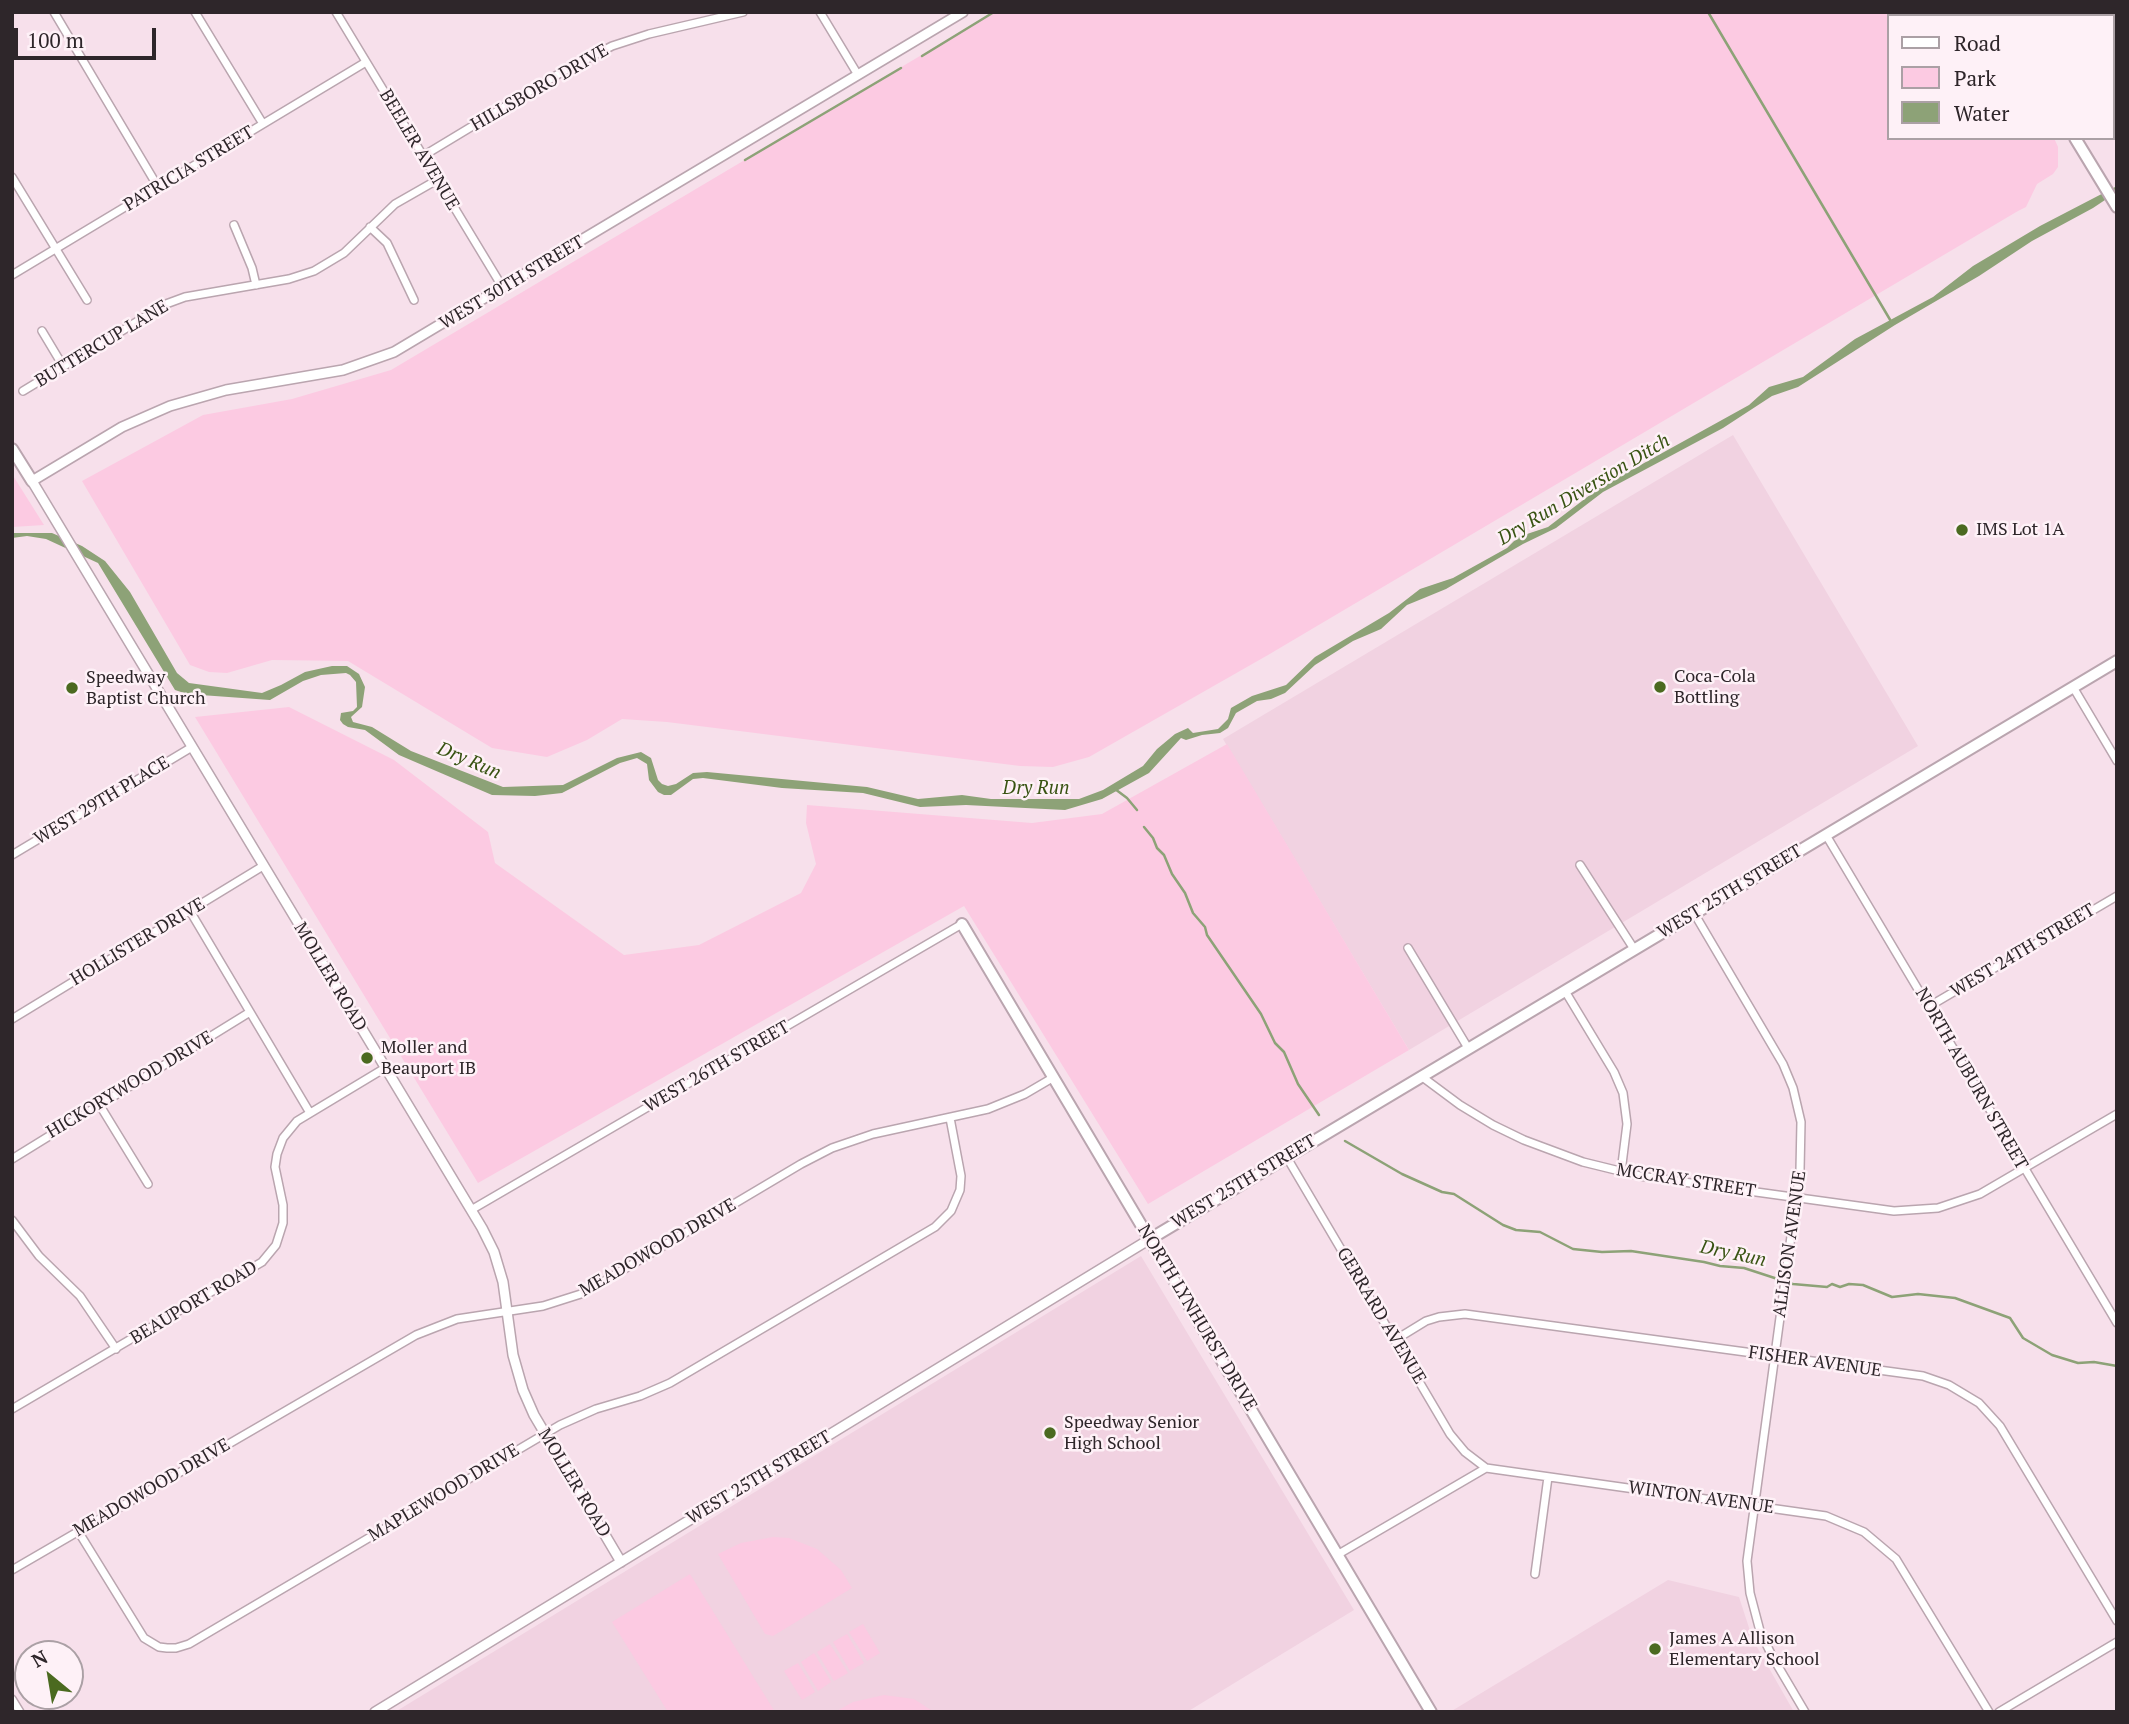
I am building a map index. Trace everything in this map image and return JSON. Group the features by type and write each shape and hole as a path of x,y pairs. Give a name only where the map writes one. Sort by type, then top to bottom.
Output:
{"main road":[{"path":"2076,140 2117,207"},
{"name":"MOLLER ROAD","path":"12,449 32,481"},
{"name":"WEST 25TH STREET","path":"1150,1239 2117,661"},
{"name":"NORTH LYNHURST DRIVE","path":"962,924 1431,1712"}],"street":[{"path":"54,12 158,187"},
{"path":"195,12 263,124"},
{"name":"BEELER AVENUE","path":"336,12 503,288"},
{"name":"HILLSBORO DRIVE","path":"423,156 562,72 612,46 649,34 743,12"},
{"path":"820,12 858,75"},
{"name":"WEST 30TH STREET","path":"32,481 122,427 170,406 226,390 343,370 382,358 963,12"},
{"name":"PATRICIA STREET","path":"12,275 366,62"},
{"path":"12,177 87,300"},
{"name":"BUTTERCUP LANE","path":"23,391 166,304 185,297 293,278 314,271 341,256 395,204 437,180"},
{"path":"234,225 256,285"},
{"path":"370,227 387,243 414,300"},
{"path":"41,331 63,366"},
{"name":"MOLLER ROAD","path":"32,481 494,1252 503,1282 519,1377 528,1403 621,1562"},
{"path":"2073,687 2117,761"},
{"name":"WEST 29TH PLACE","path":"12,855 192,747"},
{"name":"NORTH AUBURN STREET","path":"1826,835 2117,1323"},
{"path":"1580,865 1634,949"},
{"name":"HOLLISTER DRIVE","path":"12,1018 263,866"},
{"name":"WEST 24TH STREET","path":"1928,1007 2117,896"},
{"path":"190,911 310,1113"},
{"name":"ALLISON AVENUE","path":"1694,913 1775,1048 1788,1076 1801,1131 1801,1157 1754,1506 1748,1570 1754,1614 1767,1648 1805,1712"},
{"name":"WEST 26TH STREET","path":"471,1210 962,924"},
{"path":"1408,948 1468,1048"},
{"path":"1565,990 1623,1093 1627,1124 1621,1172"},
{"name":"HICKORYWOOD DRIVE","path":"12,1158 250,1012"},
{"name":"BEAUPORT ROAD","path":"12,1409 255,1268 271,1252 280,1235 284,1219 275,1171 277,1154 288,1131 310,1113 385,1068"},
{"name":"MCCRAY STREET","path":"1421,1076 1460,1105 1524,1140 1583,1162 1621,1172 1881,1210 1921,1211 1972,1198 2117,1114"},
{"name":"MEADOWOOD DRIVE","path":"12,1570 416,1335 457,1319 556,1303 592,1289 832,1148 873,1134 998,1106 1054,1077"},
{"path":"99,1104 148,1184"},
{"name":"MAPLEWOOD DRIVE","path":"78,1531 141,1635 159,1647 176,1648 189,1644 545,1433 587,1412 640,1396 670,1383 935,1227 954,1207 961,1185 950,1118"},
{"name":"GERRARD AVENUE","path":"1286,1156 1450,1434 1465,1452 1486,1468"},
{"path":"12,1220 31,1246 80,1296 116,1349"},
{"name":"WEST 25TH STREET","path":"375,1712 1150,1239"},
{"name":"FISHER AVENUE","path":"1395,1340 1426,1321 1465,1314 1923,1377 1949,1385 1975,1400 2005,1433 2117,1620"},
{"path":"1337,1555 1486,1468"},
{"name":"WINTON AVENUE","path":"1486,1468 1835,1518 1856,1527 1879,1543 1907,1574 1989,1712"},
{"path":"1535,1574 1548,1477"},
{"path":"1999,1712 2117,1642"},
{"path":"12,1699 20,1712"}],"shaded area":[{"path":"1733,435 1918,746 1409,1050 1223,739"},
{"name":"Speedway Senior High School","path":"1141,1256 1354,1610 1187,1712 395,1712"},
{"name":"James A Allison Elementary School","path":"1668,1580 1739,1597 1753,1640 1794,1712 1450,1712"}],"green space":[{"path":"994,12 1981,12 1982,14 1888,14 1888,140 2055,140 2058,147 2058,167 2053,174 2037,184 2026,207 1268,655 1089,757 1053,767 1020,766 667,722 622,719 587,740 547,757 492,748 348,661 272,660 227,673 209,672 190,665 82,481 203,415 292,399 391,370"},
{"path":"12,474 44,525 12,527"},
{"path":"289,707 394,760 488,832 495,863 624,955 699,945 801,893 816,864 806,823 807,805 1032,823 1102,814 1227,744 1409,1050 1148,1204 964,906 478,1183 195,717"},
{"path":"773,1537 789,1538 817,1549 841,1570 852,1588 773,1636 765,1634 718,1554 741,1543"},
{"path":"690,1574 775,1712 668,1712 612,1622"},
{"path":"863,1624 880,1653 867,1661 849,1632"},
{"path":"847,1634 864,1663 850,1671 833,1642"},
{"path":"830,1644 848,1673 834,1681 817,1652"},
{"path":"814,1653 831,1682 818,1691 801,1662"},
{"path":"798,1663 815,1692 802,1700 784,1671"},
{"path":"884,1695 914,1699 934,1712 835,1712 853,1702"}],"water":[{"name":"Dry Run","path":"2117,186 2117,192 2093,208 2032,241 1798,387 1772,396 1723,428 1603,492 1556,528 1446,589 1407,605 1381,629 1353,641 1315,665 1285,693 1257,701 1236,713 1228,728 1220,733 1186,740 1181,738 1149,773 1102,799 1065,810 966,805 920,807 863,793 782,788 703,778 693,779 671,795 664,795 658,792 649,780 647,764 637,758 620,763 562,793 535,796 492,795 399,755 365,730 343,724 340,720 341,713 353,711 357,707 356,682 346,673 321,675 303,681 270,700 187,694 175,690 98,563 46,539 27,536 12,538 12,533 52,533 82,546 105,561 130,592 177,673 189,683 262,693 305,672 332,666 347,666 359,674 365,687 362,707 351,717 353,722 372,727 411,751 503,787 563,785 617,758 641,752 651,758 658,780 668,786 693,773 707,772 867,787 918,799 962,795 991,799 1079,799 1103,790 1143,766 1157,749 1175,734 1188,728 1193,733 1218,729 1228,719 1231,708 1252,696 1286,685 1315,657 1389,613 1420,589 1453,578 1507,548 1518,537 1548,527 1599,488 1749,405 1769,387 1803,377 1855,339 1933,297 1973,266 2040,226"}],"waterway":[{"path":"922,56 994,12"},
{"path":"1708,12 1892,323"},
{"path":"745,160 901,68"},
{"path":"1115,789 1137,810"},
{"name":"Dry Run","path":"1144,827 1164,855 1193,913 1205,927 1207,935 1261,1014 1275,1043 1284,1052 1298,1084 1319,1115"},
{"name":"Dry Run","path":"1345,1141 1402,1174 1442,1192 1454,1194 1503,1225 1516,1230 1540,1232 1573,1249 1631,1251 1744,1268 1793,1284 1827,1287 1832,1284 1840,1287 1849,1284 1863,1285 1892,1297 1918,1294 1955,1298 2010,1318 2023,1338 2052,1355 2078,1363 2094,1362 2117,1366"}],"place":[{"name":"IMS Lot 1A","path":"1962,530"},
{"name":"Coca-Cola Bottling","path":"1660,687"},
{"name":"Speedway Baptist Church","path":"72,688"},
{"name":"Moller and Beauport IB","path":"367,1058"},
{"name":"Speedway Senior High School","path":"1050,1433"},
{"name":"James A Allison Elementary School","path":"1655,1649"}],"water label":[{"name":"Dry Run Diversion Ditch","path":"1584,490"}]}
